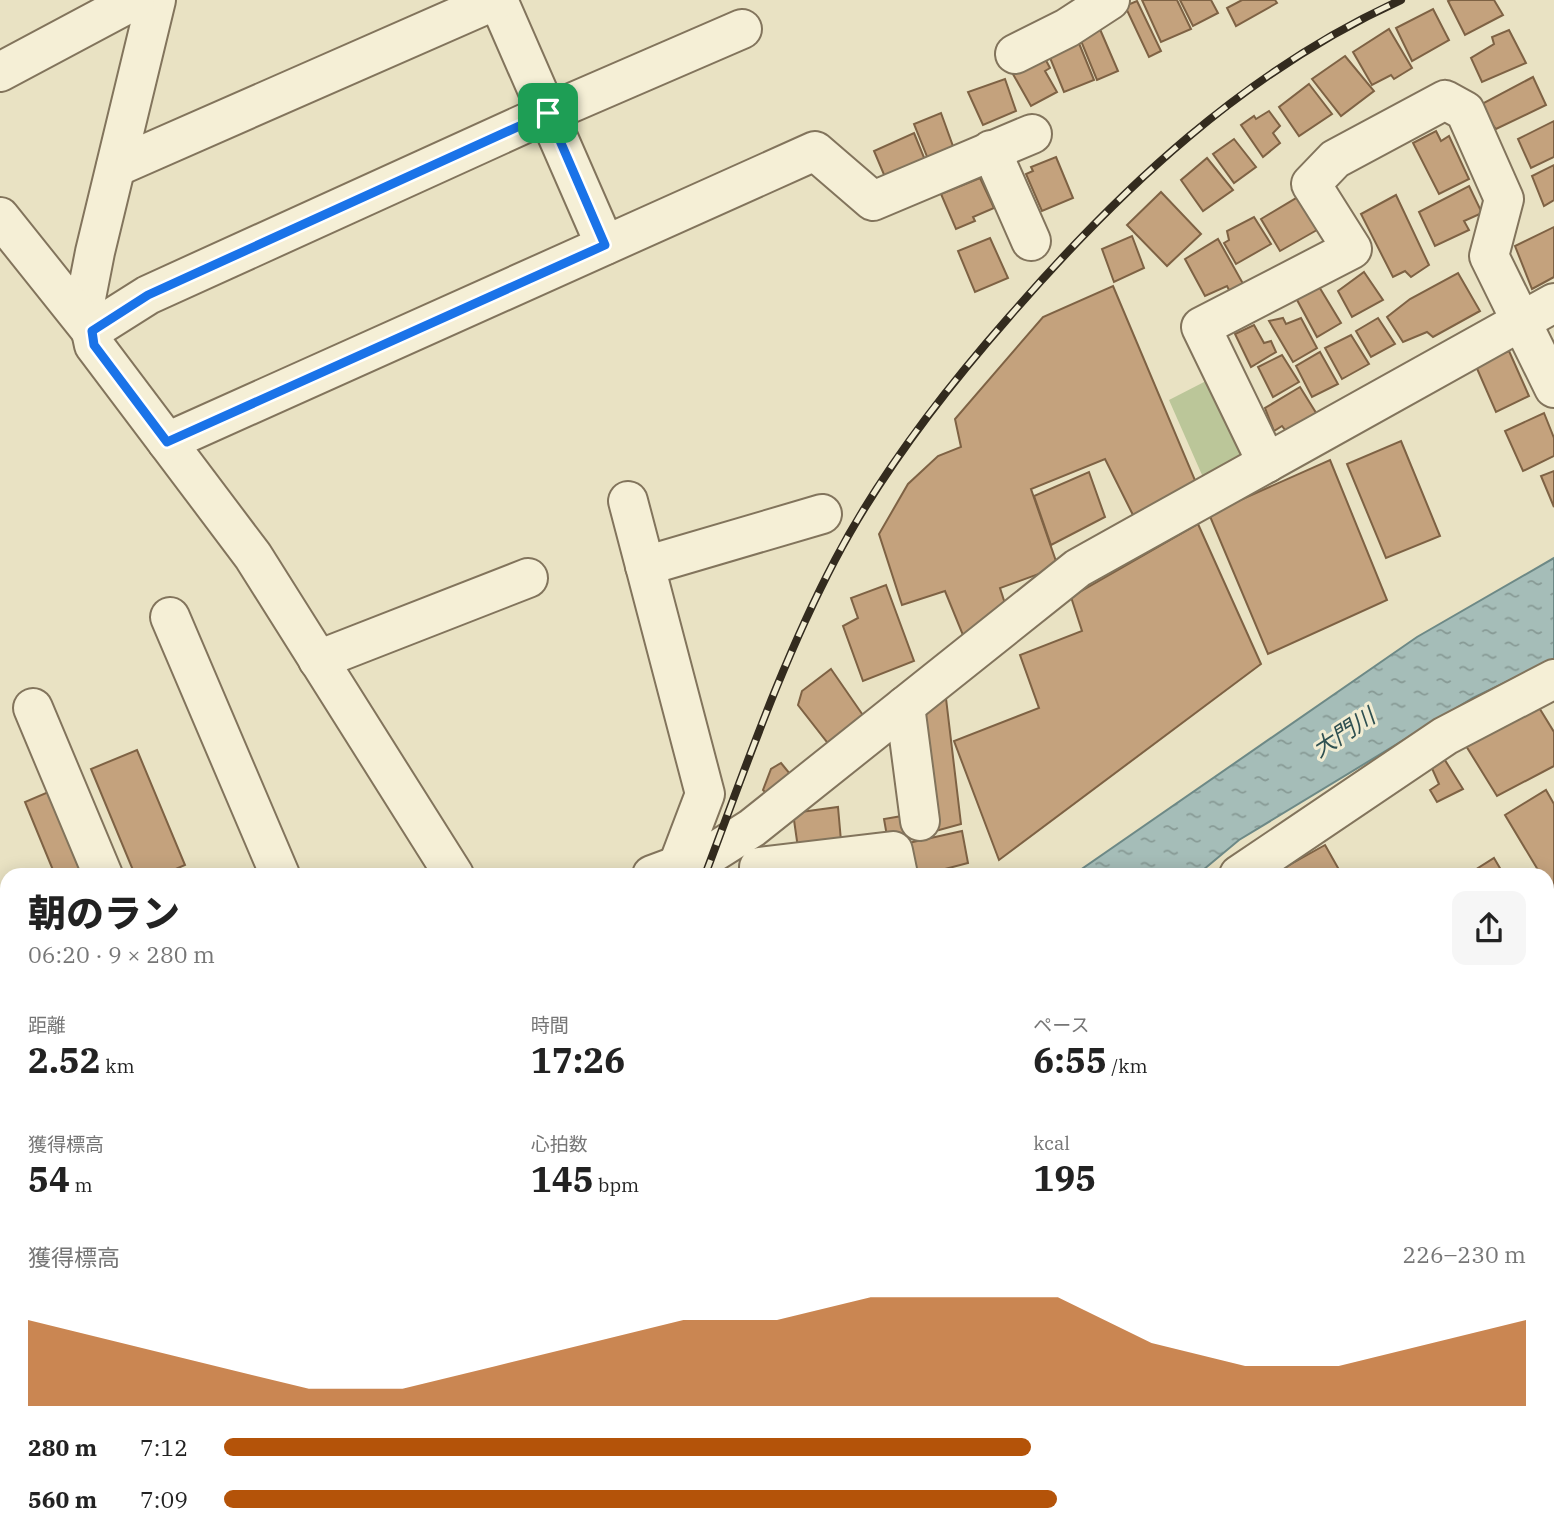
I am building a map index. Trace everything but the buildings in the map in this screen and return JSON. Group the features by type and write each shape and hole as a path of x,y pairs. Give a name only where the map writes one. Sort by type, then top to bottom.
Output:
{"street":[{"path":"0,72 148,7 184,0"},
{"path":"116,167 497,0 605,245"},
{"path":"1016,54 1067,28 1094,5"},
{"path":"148,7 85,303 94,345 253,556 450,868"},
{"path":"92,331 148,295 548,113 742,29"},
{"path":"1267,463 1202,327 1352,249 1311,184 1335,159 1445,100 1465,111 1504,199 1489,256 1554,388"},
{"path":"167,442 815,151 873,201 1032,134"},
{"path":"991,150 1031,241"},
{"path":"0,217 92,331"},
{"path":"670,868 714,852 752,828 1078,568 1554,303"},
{"path":"628,501 705,794 666,868"},
{"path":"645,566 822,514"},
{"path":"318,660 528,578"},
{"path":"170,617 277,868"},
{"path":"1253,868 1445,736 1554,678"},
{"path":"905,706 920,821"},
{"path":"33,708 100,868"},
{"path":"752,828 759,868"},
{"path":"779,868 893,850 897,868"}],"green space":[{"path":"1206,381 1216,403 1244,445 1238,466 1206,484 1169,400"}],"water":[{"name":"大門川","path":"1554,558 1554,659 1473,698 1239,840 1205,868 1083,868 1417,637"}],"railway":[{"path":"708,868 781,676 835,560 872,495 960,374 1095,223 1188,137 1290,61 1401,0"}],"route":[{"path":"548,113 605,245 167,442 94,345 92,331 148,295 548,113"}]}
